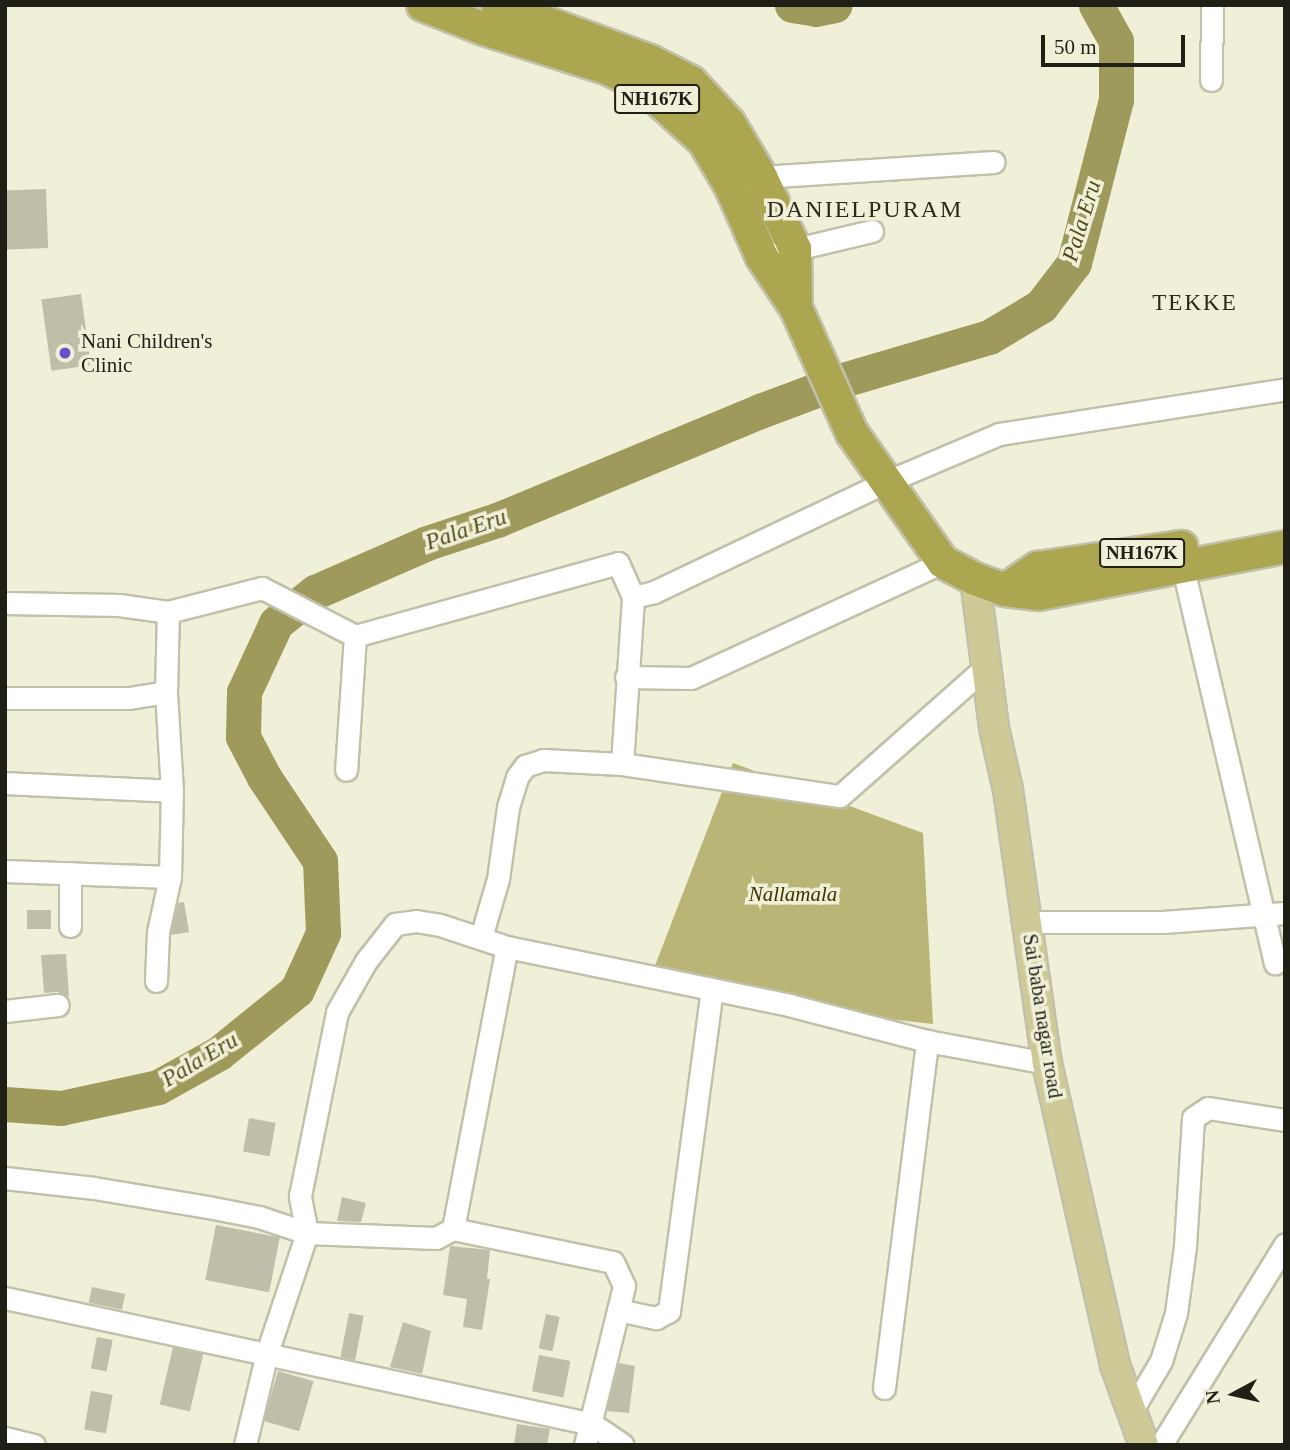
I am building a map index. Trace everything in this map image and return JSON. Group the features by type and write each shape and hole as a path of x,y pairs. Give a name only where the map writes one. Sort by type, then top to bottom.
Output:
{"highway":[{"name":"NH167K","path":"423,5 504,13 650,61 691,82 729,123 761,177 795,249 796,308"},
{"name":"NH167K","path":"504,13 598,65 642,85 704,141 731,187 762,257 796,308 852,433 943,562 975,579 1005,590 1039,594 1285,547"},
{"name":"NH167K","path":"1005,590 1038,568 1188,546 1285,525"}],"main road":[{"name":"Sai baba nagar road","path":"975,579 993,728 1008,790 1047,1063 1115,1364 1144,1445"}],"street":[{"path":"1211,80 1212,5"},
{"path":"731,187 761,177 994,162"},
{"path":"762,257 873,231"},
{"path":"634,597 654,592 886,482 999,434 1285,389"},
{"path":"626,677 691,678 943,562"},
{"path":"5,603 119,605 168,611 262,588 355,636 618,563 634,597 626,677 622,764"},
{"path":"1183,568 1275,963"},
{"path":"156,981 158,932 170,877 172,791 166,692 168,611"},
{"path":"346,770 355,636"},
{"path":"481,937 498,879 508,807 517,778 525,766 542,760 622,764 840,796 987,666"},
{"path":"5,698 129,698 166,692"},
{"path":"5,783 172,791"},
{"path":"5,871 170,877"},
{"path":"70,873 70,926"},
{"path":"1028,922 1163,922 1263,917 1285,913"},
{"path":"245,1445 267,1353 307,1233 300,1196 337,1012 366,961 395,924 416,921 481,937 507,947 789,1005 927,1041 1047,1063"},
{"path":"453,1229 507,947"},
{"path":"618,1310 656,1318 669,1311 712,990"},
{"path":"5,1011 58,1005"},
{"path":"884,1388 927,1041"},
{"path":"1132,1410 1161,1361 1175,1313 1185,1247 1193,1118 1208,1108 1285,1120"},
{"path":"5,1178 94,1188 208,1207 259,1217 307,1233 436,1238 453,1229 613,1262 624,1286 585,1445"},
{"path":"1161,1445 1285,1244"},
{"path":"5,1298 592,1424 623,1445"},
{"path":"5,1438 33,1445"}],"green space":[{"name":"Nallamala","path":"733,763 923,833 933,1024 861,1016 653,971"}],"building":[{"path":"46,189 48,248 7,249 5,190"},
{"path":"81,294 91,365 51,371 41,300"},
{"path":"184,902 189,932 171,935 178,903"},
{"path":"27,910 51,910 51,929 27,929"},
{"path":"66,954 69,996 57,992 44,993 41,955"},
{"path":"249,1118 276,1123 270,1156 243,1151"},
{"path":"342,1197 366,1203 361,1222 337,1221"},
{"path":"216,1225 280,1237 269,1292 205,1280"},
{"path":"450,1246 490,1250 487,1279 490,1279 482,1330 463,1327 467,1299 443,1295"},
{"path":"92,1287 125,1294 122,1310 89,1303"},
{"path":"349,1313 364,1316 355,1360 340,1357"},
{"path":"546,1314 560,1317 552,1351 539,1348"},
{"path":"403,1322 431,1331 422,1374 390,1367"},
{"path":"97,1337 113,1340 107,1371 91,1368"},
{"path":"173,1347 203,1354 190,1411 160,1404"},
{"path":"539,1355 570,1361 563,1397 532,1391"},
{"path":"619,1363 635,1366 629,1413 607,1411"},
{"path":"278,1371 314,1381 299,1431 264,1421"},
{"path":"91,1391 113,1395 106,1433 84,1429"},
{"path":"517,1424 550,1429 547,1445 514,1445"}],"waterway":[{"name":"Pala Eru","path":"792,5 816,9 835,5"},
{"name":"Pala Eru","path":"5,1104 61,1108 158,1087 219,1053 297,990 323,933 320,861 264,777 243,737 244,692 276,623 315,592 427,543 497,520 760,411 843,380 989,337 1041,306 1074,263 1116,100 1116,41 1096,5"}],"place":[{"name":"Nani Children's Clinic","path":"65,353"}],"district":[{"name":"DANIELPURAM","path":"865,210"},
{"name":"TEKKE","path":"1195,303"}]}
